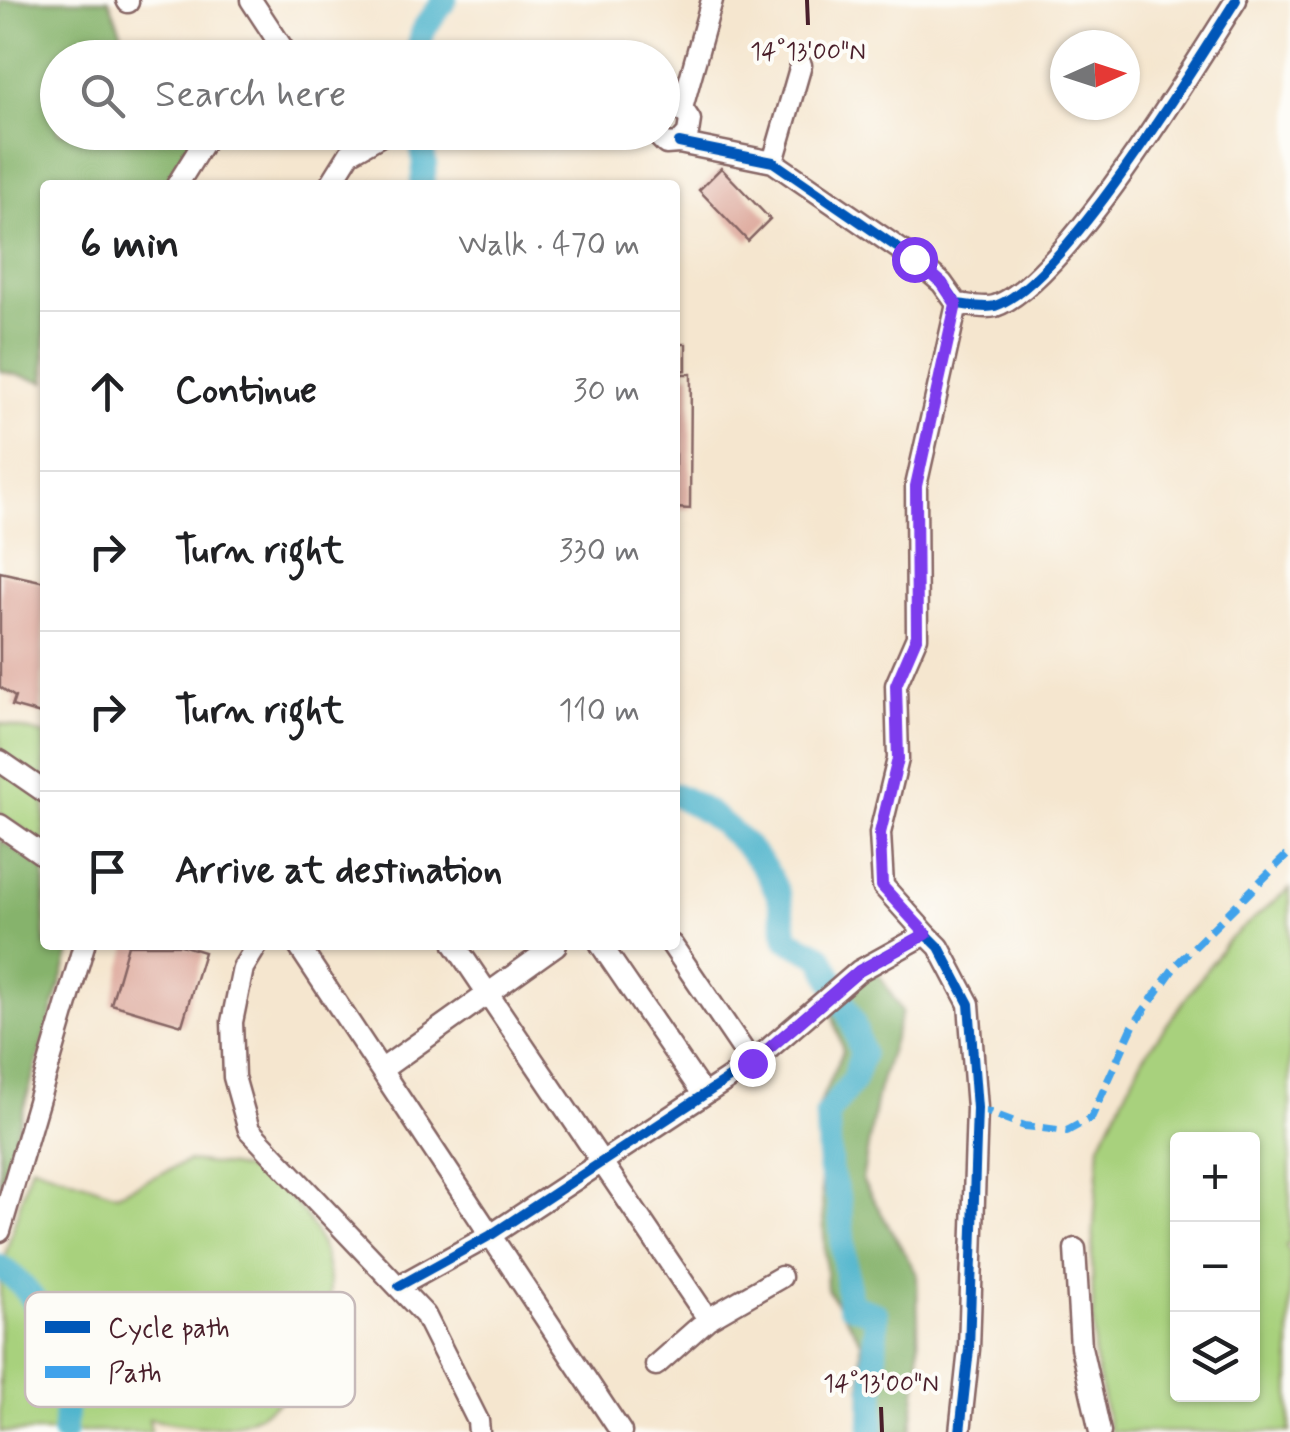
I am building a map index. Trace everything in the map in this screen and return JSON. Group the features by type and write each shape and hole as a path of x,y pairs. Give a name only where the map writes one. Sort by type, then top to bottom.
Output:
{"street":[{"path":"251,0 277,40"},
{"path":"680,86 712,0"},
{"path":"956,304 993,307 1035,281 1081,226 1168,106 1236,0"},
{"path":"773,162 801,65"},
{"path":"680,113 690,120 688,133 680,141"},
{"path":"680,143 773,162 914,259 942,283 956,304 916,486 917,636 896,685 898,759 880,833 882,886 939,947 969,1004 977,1108 969,1349 960,1432"},
{"path":"180,180 199,150"},
{"path":"333,180 350,150"},
{"path":"0,761 40,789"},
{"path":"0,825 40,853"},
{"path":"399,1286 490,1235 752,1063 859,971 926,934"},
{"path":"1,1227 83,950"},
{"path":"254,950 243,968 232,1022 234,1077 249,1130 286,1174 426,1316 478,1421 479,1432"},
{"path":"301,950 621,1432"},
{"path":"458,950 708,1319"},
{"path":"380,1070 549,950"},
{"path":"604,950 704,1094"},
{"path":"675,950 752,1063"},
{"path":"1074,1249 1082,1347 1100,1432"},
{"path":"656,1364 708,1319 781,1277"}],"green space":[{"path":"0,0 109,0 124,40 40,40 40,150 185,150 168,180 40,180 40,381 0,371"},
{"path":"0,723 40,734 40,780 0,752"},
{"path":"0,769 40,797 40,841 0,814"},
{"path":"0,839 40,867 40,950 71,950 0,1188"},
{"path":"1290,888 1290,1243 1286,1245 1290,1254 1290,1432 1110,1432 1094,1355 1092,1252 1100,1144 1142,1059 1227,941"},
{"path":"875,968 902,1012 878,1091 862,1180 917,1274 919,1368 911,1432 862,1432 861,1341 827,1289 817,1109 843,1051 829,1003"},
{"path":"188,1161 232,1166 256,1174 289,1198 313,1228 326,1263 329,1292 25,1292 25,1407 270,1407 246,1421 222,1426 149,1419 151,1432 0,1432 0,1273 31,1165 117,1194"}],"building":[{"path":"721,168 770,219 748,241 699,190"},
{"path":"680,344 686,344 686,370 680,371"},
{"path":"680,374 691,374 690,509 680,508"},
{"path":"0,572 40,581 40,714 12,706 15,697 0,687"},
{"path":"127,950 204,952 182,1025 111,1004"}],"waterway":[{"path":"421,40 424,28 445,0"},
{"path":"422,150 423,180"},
{"path":"680,797 735,834 760,862 779,897 787,939 821,956 853,1023 862,1054 853,1081 827,1114 830,1170 839,1201 849,1304 876,1314 872,1432"},
{"path":"0,1267 27,1292"},
{"path":"64,1432 65,1407"}],"marked path":[{"path":"977,1108 1025,1126 1067,1131 1091,1118 1133,1026 1176,965 1290,852"}],"cycle path":[{"path":"680,143 773,162 914,259 942,283 957,304 995,306 1023,289 1090,217 1159,120 1236,0"},
{"path":"399,1286 491,1235 752,1063 859,971 926,934 939,947 969,1004 977,1108 969,1349 960,1432"}],"route":[{"path":"752,1063 859,971 926,934 882,886 880,833 898,759 896,685 917,636 920,556 916,486 956,304 942,283 914,259"}]}
